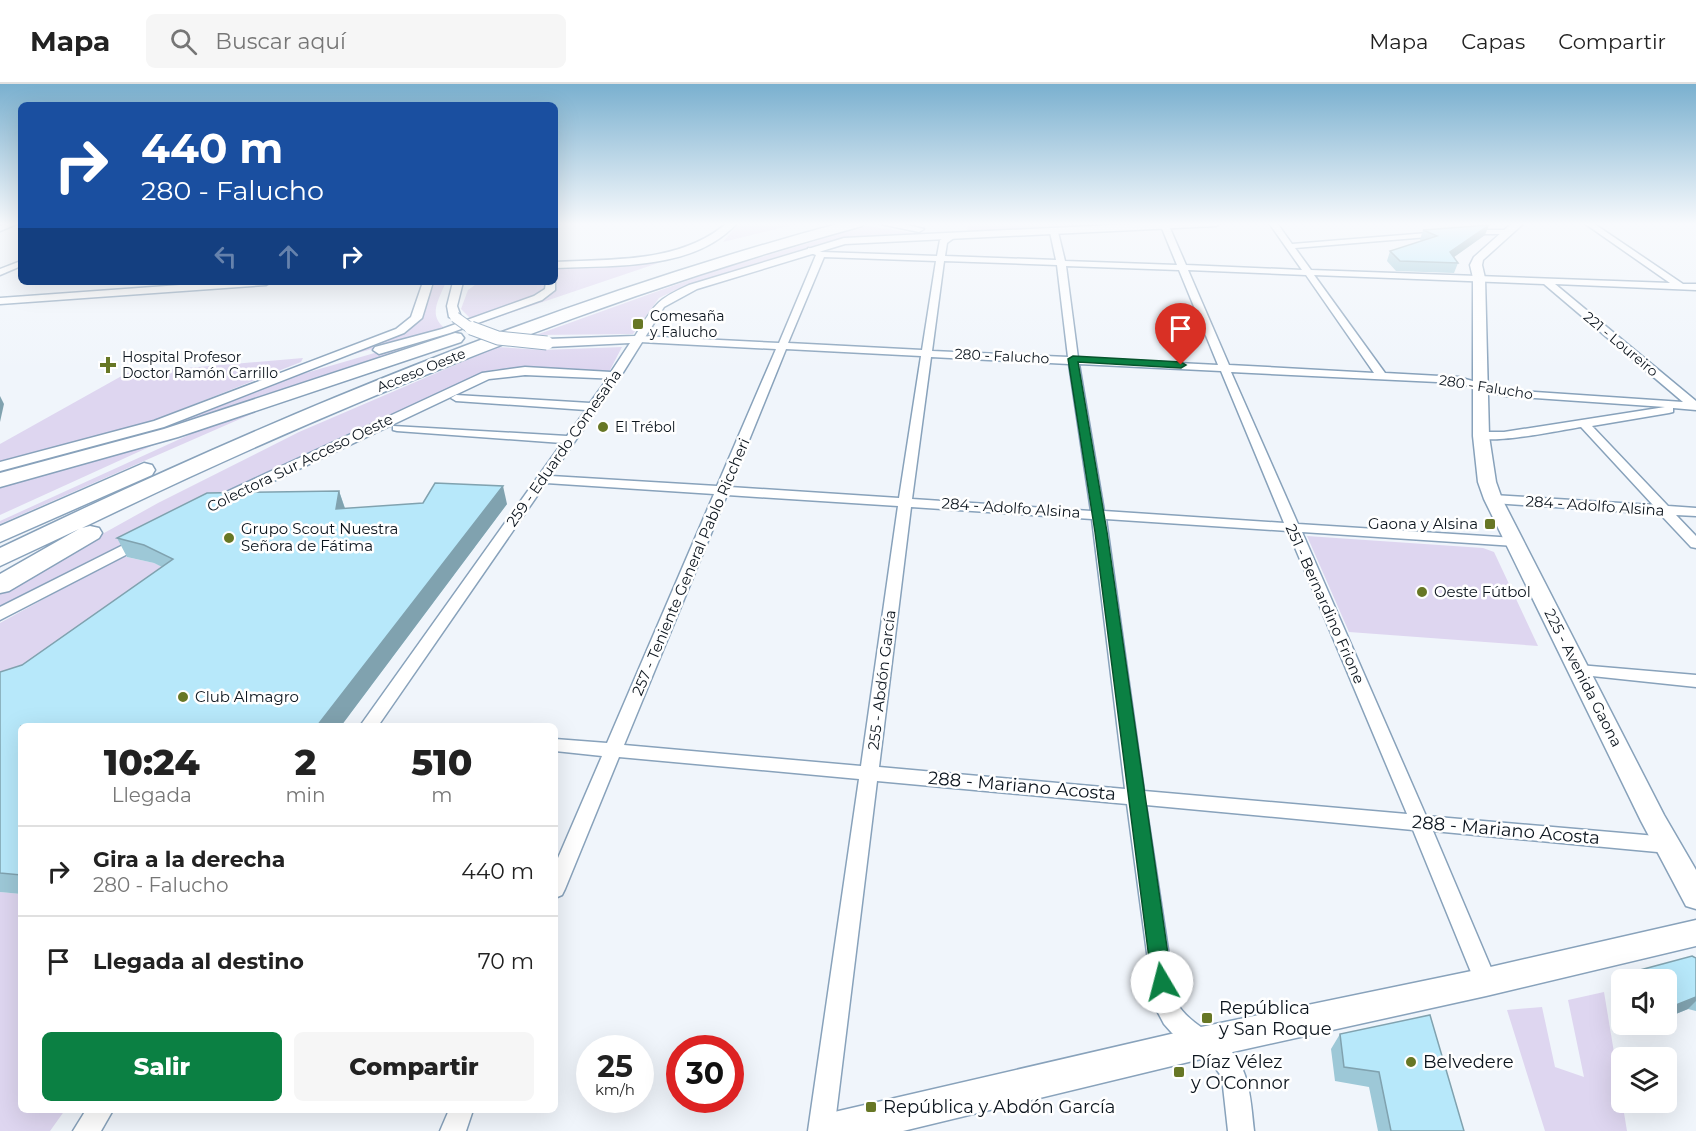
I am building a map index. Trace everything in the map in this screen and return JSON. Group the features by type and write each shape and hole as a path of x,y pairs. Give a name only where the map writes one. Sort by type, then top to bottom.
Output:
{"highway":[{"name":"Acceso Oeste","path":"0,535 272,414 491,327 655,272"},
{"name":"Acceso Oeste","path":"0,558 170,478 394,380 610,298 691,272"},
{"path":"0,480 171,433 491,327"},
{"path":"0,585 176,487 394,380"}],"main road":[{"name":"225 - Avenida Gaona","path":"1478,272 1481,436 1487,482 1493,499 1579,670 1696,897"},
{"path":"830,1131 1202,1043 1486,982 1696,933"}],"street":[{"name":"259 - Eduardo Comesaña","path":"371,723 615,376 660,305 693,287 745,272"},
{"name":"257 - Teniente General Pablo Riccheri","path":"558,882 724,490 782,347 809,272"},
{"name":"255 - Abdón García","path":"821,1131 905,502 938,272"},
{"path":"1062,272 1073,359 1098,514 1165,1005 1180,1027 1220,1056 1232,1070 1240,1131"},
{"name":"251 - Bernardino Frione","path":"1185,272 1291,527 1421,822 1486,982"},
{"path":"1280,272 1696,287"},
{"path":"1659,272 1696,297"},
{"path":"1309,273 1381,375"},
{"name":"221 - Loureiro","path":"1546,280 1696,406"},
{"path":"92,294 108,285"},
{"path":"0,301 222,285"},
{"path":"0,467 159,424 407,326 416,318 427,285"},
{"path":"267,381 446,331 538,298 550,290 551,285"},
{"name":"280 - Falucho","path":"456,286 452,306 455,317 468,327 488,335 515,340 548,342 640,339 1381,375 1458,380 1505,393 1696,406"},
{"name":"Colectora Sur Acceso Oeste","path":"207,508 486,376 525,371 615,376"},
{"path":"456,398 593,407"},
{"path":"1481,436 1504,436 1696,406"},
{"path":"1584,424 1696,544"},
{"path":"397,428 570,440"},
{"name":"284 - Adolfo Alsina","path":"544,478 1515,542"},
{"name":"284 - Adolfo Alsina","path":"1493,499 1696,512"},
{"path":"0,614 155,534"},
{"path":"1579,670 1696,681"},
{"name":"288 - Mariano Acosta","path":"558,745 1668,845"},
{"path":"86,1131 99,1113"},
{"path":"453,1131 460,1113"}],"shaded area":[{"path":"558,272 632,272 478,324 473,322 547,295 556,287"},
{"path":"712,272 729,272 684,286 659,298 633,334 536,335"},
{"path":"434,285 445,285 436,313 440,324 446,329 328,361 414,326 421,319"},
{"path":"475,285 549,285 540,294 471,319 461,309 468,290"},
{"path":"450,331 454,334 223,413 0,476 0,470 299,375"},
{"path":"497,347 543,350 622,347 609,372 497,369 488,371 203,504 0,611 0,591 158,503 299,432"},
{"path":"303,358 301,362 152,421 0,463 0,444 127,373"},
{"path":"311,388 0,524 0,521 237,413"},
{"path":"180,433 0,515 0,486"},
{"name":"Oeste Fútbol","path":"1307,536 1483,548 1494,552 1538,646 1349,632"},
{"path":"122,556 154,563 178,575 0,700 0,623"},
{"path":"0,892 18,894 18,1113 63,1113 50,1131 0,1131"},
{"path":"1604,992 1613,1047 1611,1047 1611,1113 1624,1113 1627,1131 1545,1131 1507,1010 1542,1007 1555,1067 1584,1077 1568,1000"}],"building":[{"name":"Club Almagro","path":"435,483 503,486 319,723 18,723 18,875 0,873 0,672 22,665 173,559 144,545 117,538 207,493 339,491 336,509 423,503"},
{"path":"1692,956 1696,958 1696,997 1677,1005 1677,969 1644,969"},
{"path":"1430,1015 1464,1131 1391,1131 1379,1072 1344,1067 1340,1034"}],"place":[{"name":"Comesaña y Falucho","path":"638,324"},
{"name":"Hospital Profesor Doctor Ramón Carrillo","path":"108,365"},
{"name":"El Trébol","path":"603,427"},
{"name":"Gaona y Alsina","path":"1490,524"},
{"name":"Grupo Scout Nuestra Señora de Fátima","path":"229,538"},
{"name":"Oeste Fútbol","path":"1422,592"},
{"name":"Club Almagro","path":"183,697"},
{"name":"República y San Roque","path":"1207,1018"},
{"name":"Belvedere","path":"1411,1062"},
{"name":"Díaz Vélez y O'Connor","path":"1179,1072"},
{"name":"República y Abdón García","path":"871,1107"}],"route":[{"path":"1162,982 1101,532 1073,359 1181,365"}]}
